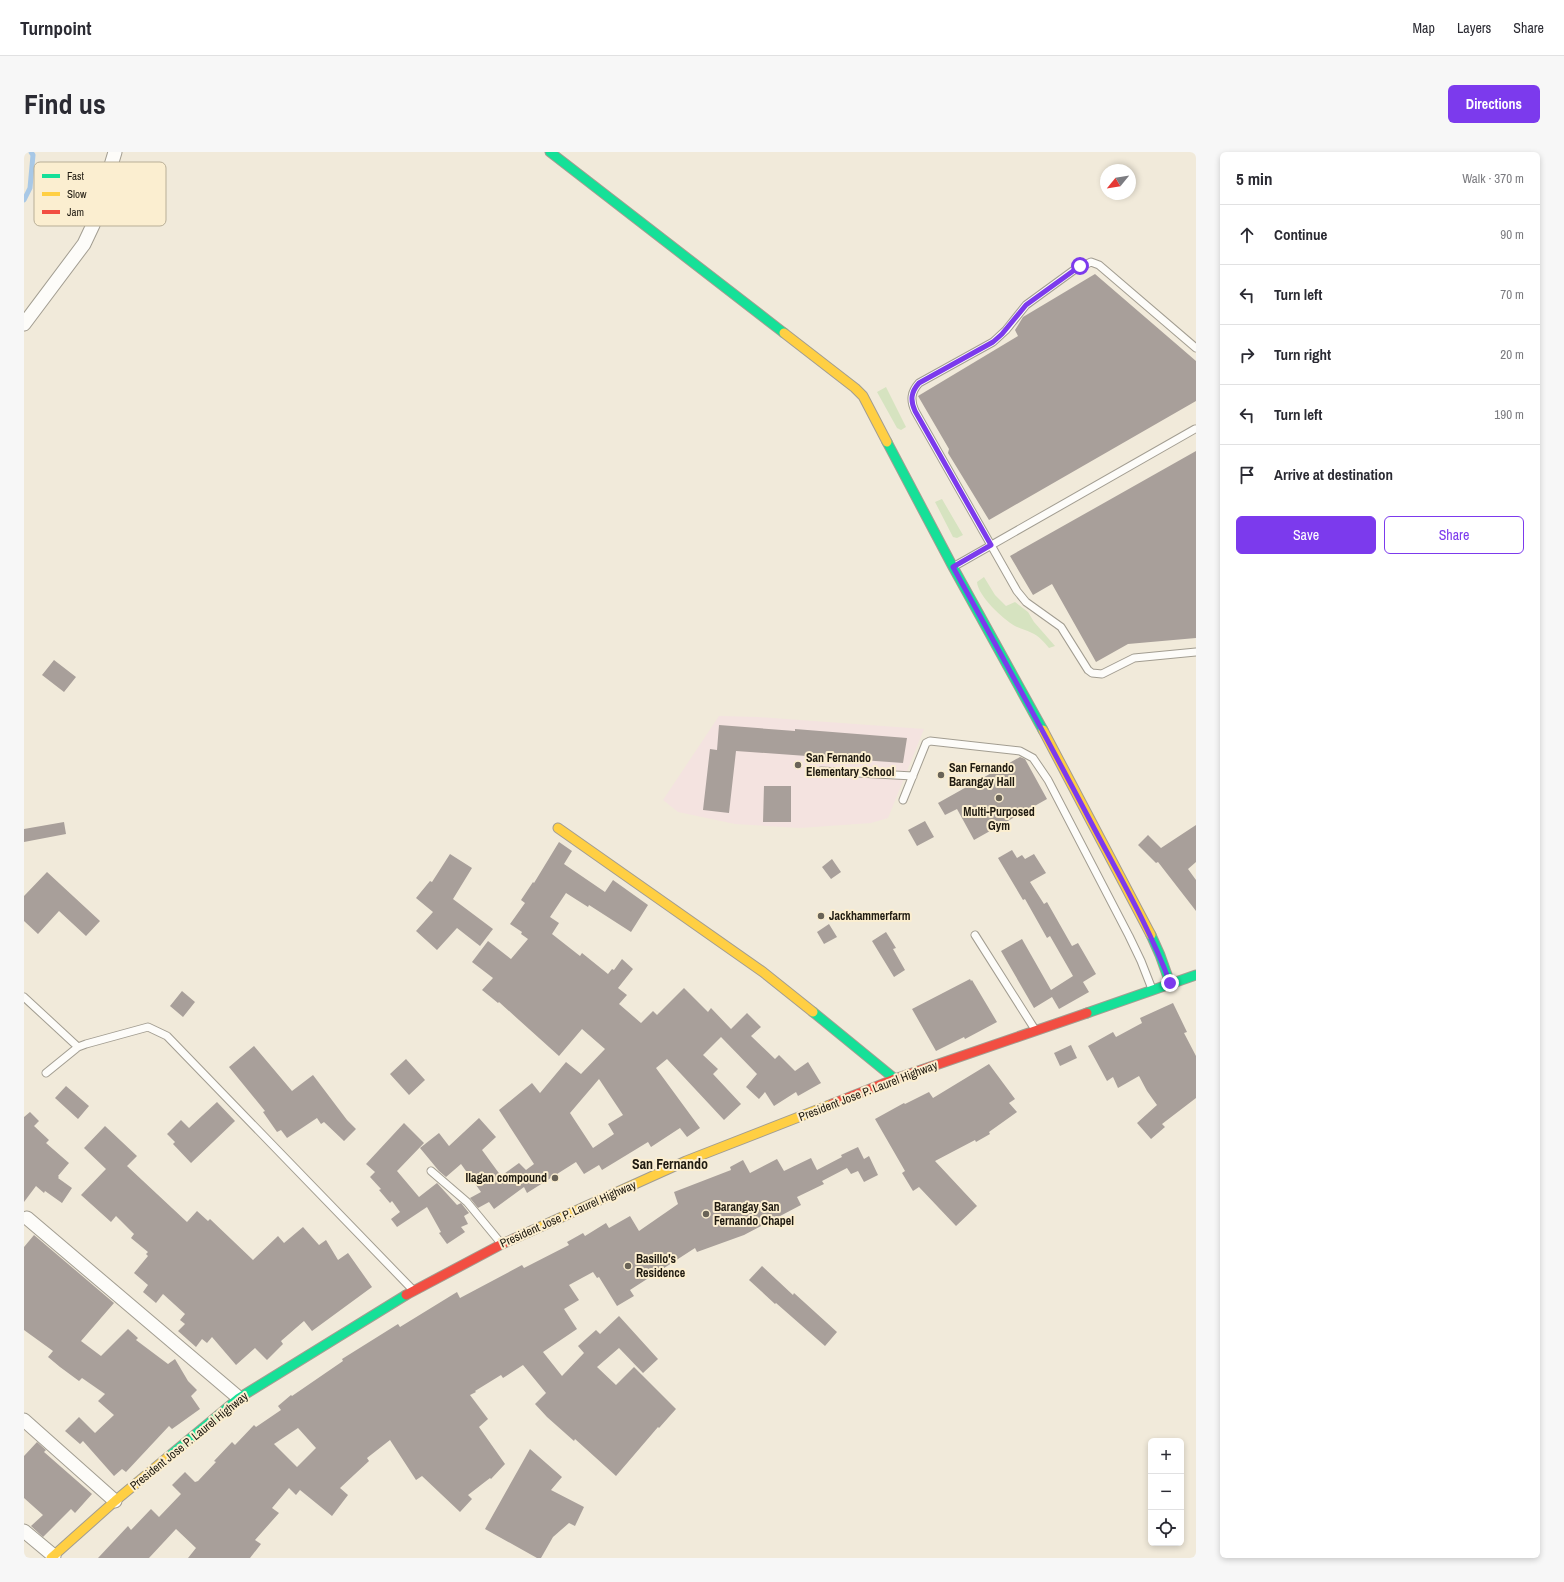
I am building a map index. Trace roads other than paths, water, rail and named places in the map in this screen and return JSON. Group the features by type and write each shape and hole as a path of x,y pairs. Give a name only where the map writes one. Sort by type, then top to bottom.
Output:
{"main road":[{"path":"550,152 860,392 869,405 953,567 1047,737 1134,902 1160,955 1170,983"},
{"path":"558,828 764,972 895,1079"},
{"name":"President Jose P. Laurel Highway","path":"53,1557 115,1501 239,1398 413,1290 502,1244 686,1161 895,1079 1035,1029 1196,975"}],"street":[{"path":"112,162 115,152"},
{"path":"24,324 84,244 93,226"},
{"path":"28,1218 239,1398"},
{"path":"24,1420 115,1501"},
{"path":"24,1531 53,1557"}],"lane":[{"path":"1196,348 1099,265 1091,262 1074,270 1026,305 1002,334 993,342 919,383 912,395 912,405 915,411 1021,597 1061,627 1086,667 1092,673 1102,674 1134,658 1196,652"},
{"path":"953,567 1195,429"},
{"path":"903,800 926,743 930,741 935,740 1020,751 1033,758 1048,780 1129,936 1152,989"},
{"path":"821,771 913,776"},
{"path":"975,935 1035,1029"},
{"path":"24,998 78,1047"},
{"path":"46,1073 78,1047 148,1027 167,1036 413,1290"},
{"path":"431,1171 467,1202 502,1244"}],"waterway":[{"path":"24,200 30,188 33,155 31,152"}],"place":[{"name":"San Fernando Elementary School","path":"798,765"},
{"name":"San Fernando Barangay Hall","path":"941,775"},
{"name":"Multi-Purposed Gym","path":"999,798"},
{"name":"Jackhammerfarm","path":"821,916"},
{"name":"Ilagan compound","path":"555,1178"},
{"name":"Barangay San Fernando Chapel","path":"706,1214"},
{"name":"Basillo's Residence","path":"628,1266"}],"district":[{"name":"San Fernando","path":"670,1164"}]}
